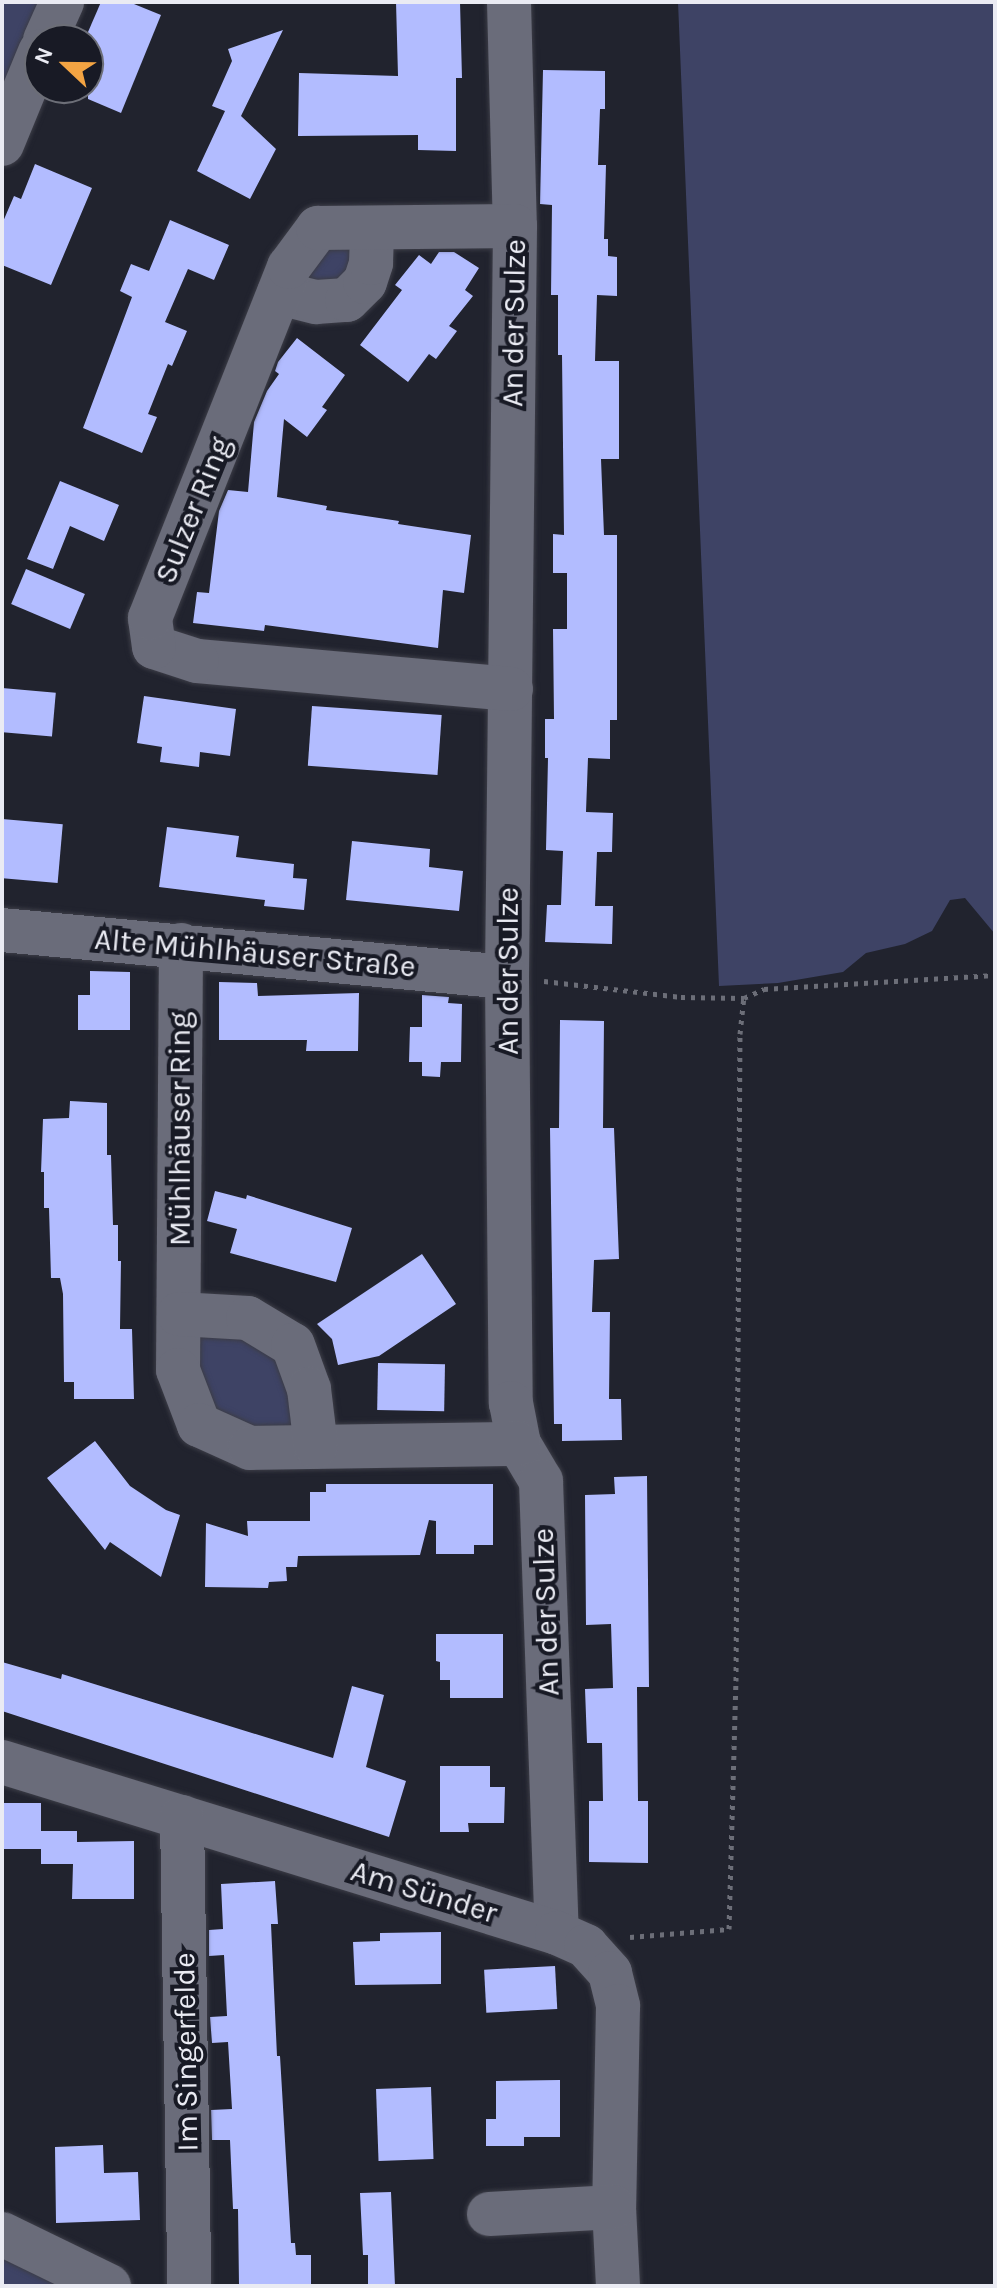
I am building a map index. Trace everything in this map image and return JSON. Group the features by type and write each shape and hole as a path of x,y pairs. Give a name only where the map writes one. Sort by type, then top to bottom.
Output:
{"street":[{"path":"52,24 62,2"},
{"name":"An der Sulze","path":"509,2 515,226 507,977 511,1403 519,1444 541,1481 571,1939"},
{"path":"2,144 24,91"},
{"name":"Sulzer Ring","path":"511,689 197,661 154,647 150,618 289,267 318,228 515,226"},
{"path":"279,293 316,302 347,300 365,282 371,263 372,228"},
{"name":"Alte Mühlhäuser Straße","path":"2,930 507,977"},
{"name":"Mühlhäuser Ring","path":"181,945 178,1370 199,1425 250,1448 519,1444"},
{"path":"179,1314 248,1318 293,1345 309,1389 316,1447"},
{"name":"Am Sünder","path":"2,1762 571,1939"},
{"name":"Im Singerfelde","path":"182,1817 189,2286"},
{"path":"571,1939 610,1973 618,2006 614,2207 618,2286"},
{"path":"489,2214 614,2207"},
{"path":"2,2234 109,2286"}],"path":[{"path":"507,977 681,997 744,998 764,989 995,975"},
{"path":"571,1939 729,1929 736,1681 734,1540 739,1372 740,1034 744,998"}],"shaded area":[{"path":"2,2 46,2 37,24 24,24 24,55 2,108"},
{"path":"678,2 995,2 995,934 965,898 950,900 932,931 905,944 866,953 843,972 778,983 719,986"},
{"path":"372,228 347,300 289,267"},
{"path":"197,1330 277,1347 299,1434 235,1428 195,1386"},
{"path":"2,2254 69,2286 2,2286"}],"building":[{"path":"101,2 129,2 161,15 121,113 100,104 104,104 104,24 91,24"},
{"path":"396,2 460,2 462,78 456,78 456,151 418,150 418,135 298,136 299,73 398,76"},
{"path":"283,30 241,116 276,149 250,199 197,171 225,111 212,106 232,61 228,49"},
{"path":"543,70 605,71 605,109 600,109 598,165 606,165 604,239 608,239 608,256 617,257 617,296 597,295 595,361 619,361 619,459 601,459 604,535 617,535 617,720 610,720 610,759 588,758 586,812 613,813 612,852 597,852 595,906 613,906 612,944 545,942 547,905 561,905 563,851 546,850 548,758 545,758 545,719 554,719 553,629 567,629 567,573 553,573 553,534 564,535 562,355 558,355 558,295 551,295 552,205 540,204"},
{"path":"35,164 92,188 51,285 2,265 2,224 14,196 21,199"},
{"path":"170,220 229,245 214,280 188,269 165,322 187,331 172,366 168,364 148,414 157,417 142,453 83,428 132,297 120,291 131,264 149,271"},
{"path":"439,252 454,252 479,268 465,290 473,296 449,326 457,331 436,359 429,354 408,382 360,345 402,290 395,285 419,255 431,264"},
{"path":"297,338 345,375 322,407 327,410 307,437 284,419 277,497 327,506 326,510 471,535 464,593 443,590 438,648 265,625 264,631 193,623 197,592 209,593 219,511 228,490 248,492 254,422 267,391 279,374 275,371 278,362"},
{"path":"60,481 119,505 104,541 70,526 53,569 27,559"},
{"path":"26,569 85,594 70,629 11,604"},
{"path":"2,688 56,693 52,737 2,732"},
{"path":"144,696 236,709 230,756 200,752 199,767 160,762 162,747 137,743"},
{"path":"312,706 442,715 437,775 308,766"},
{"path":"2,819 63,824 58,883 2,878"},
{"path":"167,827 239,836 236,857 294,864 293,878 307,879 304,910 264,906 265,900 159,887"},
{"path":"352,841 430,849 429,867 463,871 459,911 346,900"},
{"path":"90,971 130,972 130,1030 78,1030 78,995 90,995"},
{"path":"219,982 257,983 258,996 359,993 358,1051 306,1051 307,1040 219,1040"},
{"path":"422,995 449,997 448,1003 462,1004 461,1062 441,1062 440,1077 422,1076 422,1062 409,1062 410,1027 422,1027"},
{"path":"560,1020 604,1021 603,1128 614,1128 619,1259 594,1260 592,1312 610,1312 609,1399 621,1399 622,1440 562,1441 562,1424 554,1424 550,1128 559,1128"},
{"path":"70,1101 107,1103 107,1155 111,1155 113,1225 118,1225 118,1261 121,1261 120,1329 132,1329 134,1399 74,1399 74,1382 64,1382 63,1294 60,1278 51,1278 49,1208 44,1208 44,1172 41,1172 43,1119 69,1118"},
{"path":"215,1191 246,1199 247,1195 352,1228 336,1282 230,1253 237,1229 207,1221"},
{"path":"422,1254 456,1304 379,1356 338,1365 332,1339 317,1324"},
{"path":"378,1363 445,1364 444,1411 377,1410"},
{"path":"95,1441 130,1486 166,1510 180,1515 161,1577 110,1542 105,1550 47,1478"},
{"path":"647,1476 649,1687 637,1687 638,1801 648,1801 648,1863 589,1862 589,1801 603,1801 602,1743 587,1743 585,1689 613,1688 611,1624 586,1625 585,1495 615,1494 614,1477"},
{"path":"326,1484 493,1484 493,1545 474,1545 474,1554 436,1554 436,1521 429,1520 420,1555 298,1556 297,1567 286,1567 287,1581 269,1582 268,1588 205,1587 206,1523 248,1536 247,1521 310,1521 310,1492 326,1492"},
{"path":"436,1634 503,1634 503,1698 450,1698 450,1680 440,1680"},
{"path":"2,1662 61,1679 62,1674 333,1758 352,1686 384,1695 366,1767 406,1781 389,1837 2,1711"},
{"path":"440,1766 490,1766 490,1787 505,1787 504,1823 468,1823 469,1832 440,1832"},
{"path":"2,1803 41,1803 41,1849 2,1849"},
{"path":"41,1831 77,1831 77,1842 134,1841 134,1899 72,1899 73,1864 41,1864"},
{"path":"275,1881 278,1924 271,1924 291,2243 295,2243 296,2255 311,2255 311,2286 239,2286 238,2209 233,2209 230,2140 212,2140 211,2110 232,2109 228,2042 212,2043 210,2017 227,2016 224,1955 209,1956 209,1930 223,1929 221,1884"},
{"path":"441,1932 441,1984 355,1985 353,1942 380,1941 380,1933"},
{"path":"555,1966 557,2009 486,2013 484,1970"},
{"path":"560,2080 560,2137 524,2137 524,2146 486,2146 486,2119 496,2119 496,2081"},
{"path":"431,2087 434,2159 379,2161 376,2089"},
{"path":"103,2145 104,2173 138,2172 140,2220 56,2223 55,2147"},
{"path":"391,2192 395,2286 368,2286 368,2255 363,2255 360,2193"}]}
